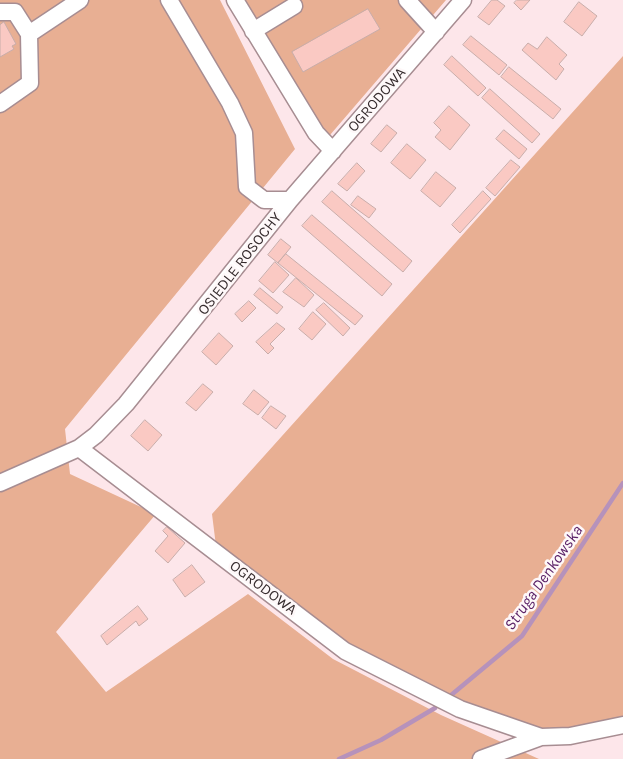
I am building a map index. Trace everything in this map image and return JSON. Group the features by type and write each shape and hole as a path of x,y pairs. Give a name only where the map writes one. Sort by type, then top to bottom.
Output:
{"street":[{"path":"29,34 80,0"},
{"name":"OSIEDLE ROSOCHY","path":"169,0 230,103 244,133 247,187 264,200 290,200"},
{"path":"235,0 316,133 333,150"},
{"path":"407,0 436,32"},
{"name":"OGRODOWA","path":"290,200 463,0"},
{"path":"253,31 294,6"},
{"path":"0,12 15,12 29,34 30,83 0,104"},
{"name":"OSIEDLE ROSOCHY","path":"79,448 96,435 126,404 290,200"},
{"path":"0,483 79,448"},
{"name":"OGRODOWA","path":"79,448 346,651 460,709 541,737"},
{"path":"481,759 541,737 570,736 623,725"}],"shaded area":[{"path":"0,0 220,0 295,149 65,429 70,474 156,514 56,632 106,692 248,594 333,659 441,715 539,759 0,759"},
{"path":"235,0 446,0 324,142"},
{"path":"623,56 623,725 541,737 345,651 217,554 212,514"}],"building":[{"path":"492,0 497,0 505,6 489,25 478,17"},
{"path":"517,0 530,0 521,10 514,3"},
{"path":"579,2 597,16 582,36 564,22"},
{"path":"368,9 380,29 303,72 292,52"},
{"path":"4,22 16,44 12,46 14,49 0,57 0,25"},
{"path":"471,36 507,65 499,75 463,45"},
{"path":"547,37 567,55 559,64 564,69 556,80 522,50 528,43 537,49"},
{"path":"452,56 486,88 478,96 444,65"},
{"path":"509,67 561,109 553,119 501,77"},
{"path":"490,89 540,134 532,143 482,98"},
{"path":"449,106 470,125 450,150 435,137 441,130 434,123"},
{"path":"387,125 397,133 381,152 371,144"},
{"path":"504,130 527,149 519,159 496,139"},
{"path":"407,144 426,160 410,179 391,163"},
{"path":"511,160 520,167 495,196 486,188"},
{"path":"357,163 365,171 347,191 338,184"},
{"path":"436,172 456,188 440,207 421,191"},
{"path":"332,191 412,261 403,272 322,202"},
{"path":"483,191 491,199 460,233 452,225"},
{"path":"358,196 376,209 369,218 351,205"},
{"path":"312,215 392,284 382,296 302,226"},
{"path":"281,239 291,247 278,263 268,255"},
{"path":"286,254 363,316 355,325 278,263"},
{"path":"275,262 289,275 273,293 259,281"},
{"path":"296,278 314,295 304,307 283,292"},
{"path":"260,288 283,307 277,314 254,295"},
{"path":"249,301 256,308 242,322 235,314"},
{"path":"324,303 350,328 343,336 316,310"},
{"path":"313,312 326,324 312,340 299,329"},
{"path":"277,323 285,329 270,344 274,348 268,354 256,342"},
{"path":"219,333 233,346 216,365 202,352"},
{"path":"203,384 213,392 196,411 186,403"},
{"path":"254,390 269,402 258,415 243,404"},
{"path":"271,406 286,416 276,429 262,418"},
{"path":"145,420 162,435 148,451 131,436"},
{"path":"167,527 185,543 168,563 155,551 168,536 163,531"},
{"path":"192,565 205,582 185,597 173,580"},
{"path":"138,606 148,619 139,626 136,621 107,645 101,636"}],"waterway":[{"name":"Struga Denkowska","path":"450,696 522,636 623,483"},
{"name":"Struga Denkowska","path":"339,759 381,740 435,708"}]}
